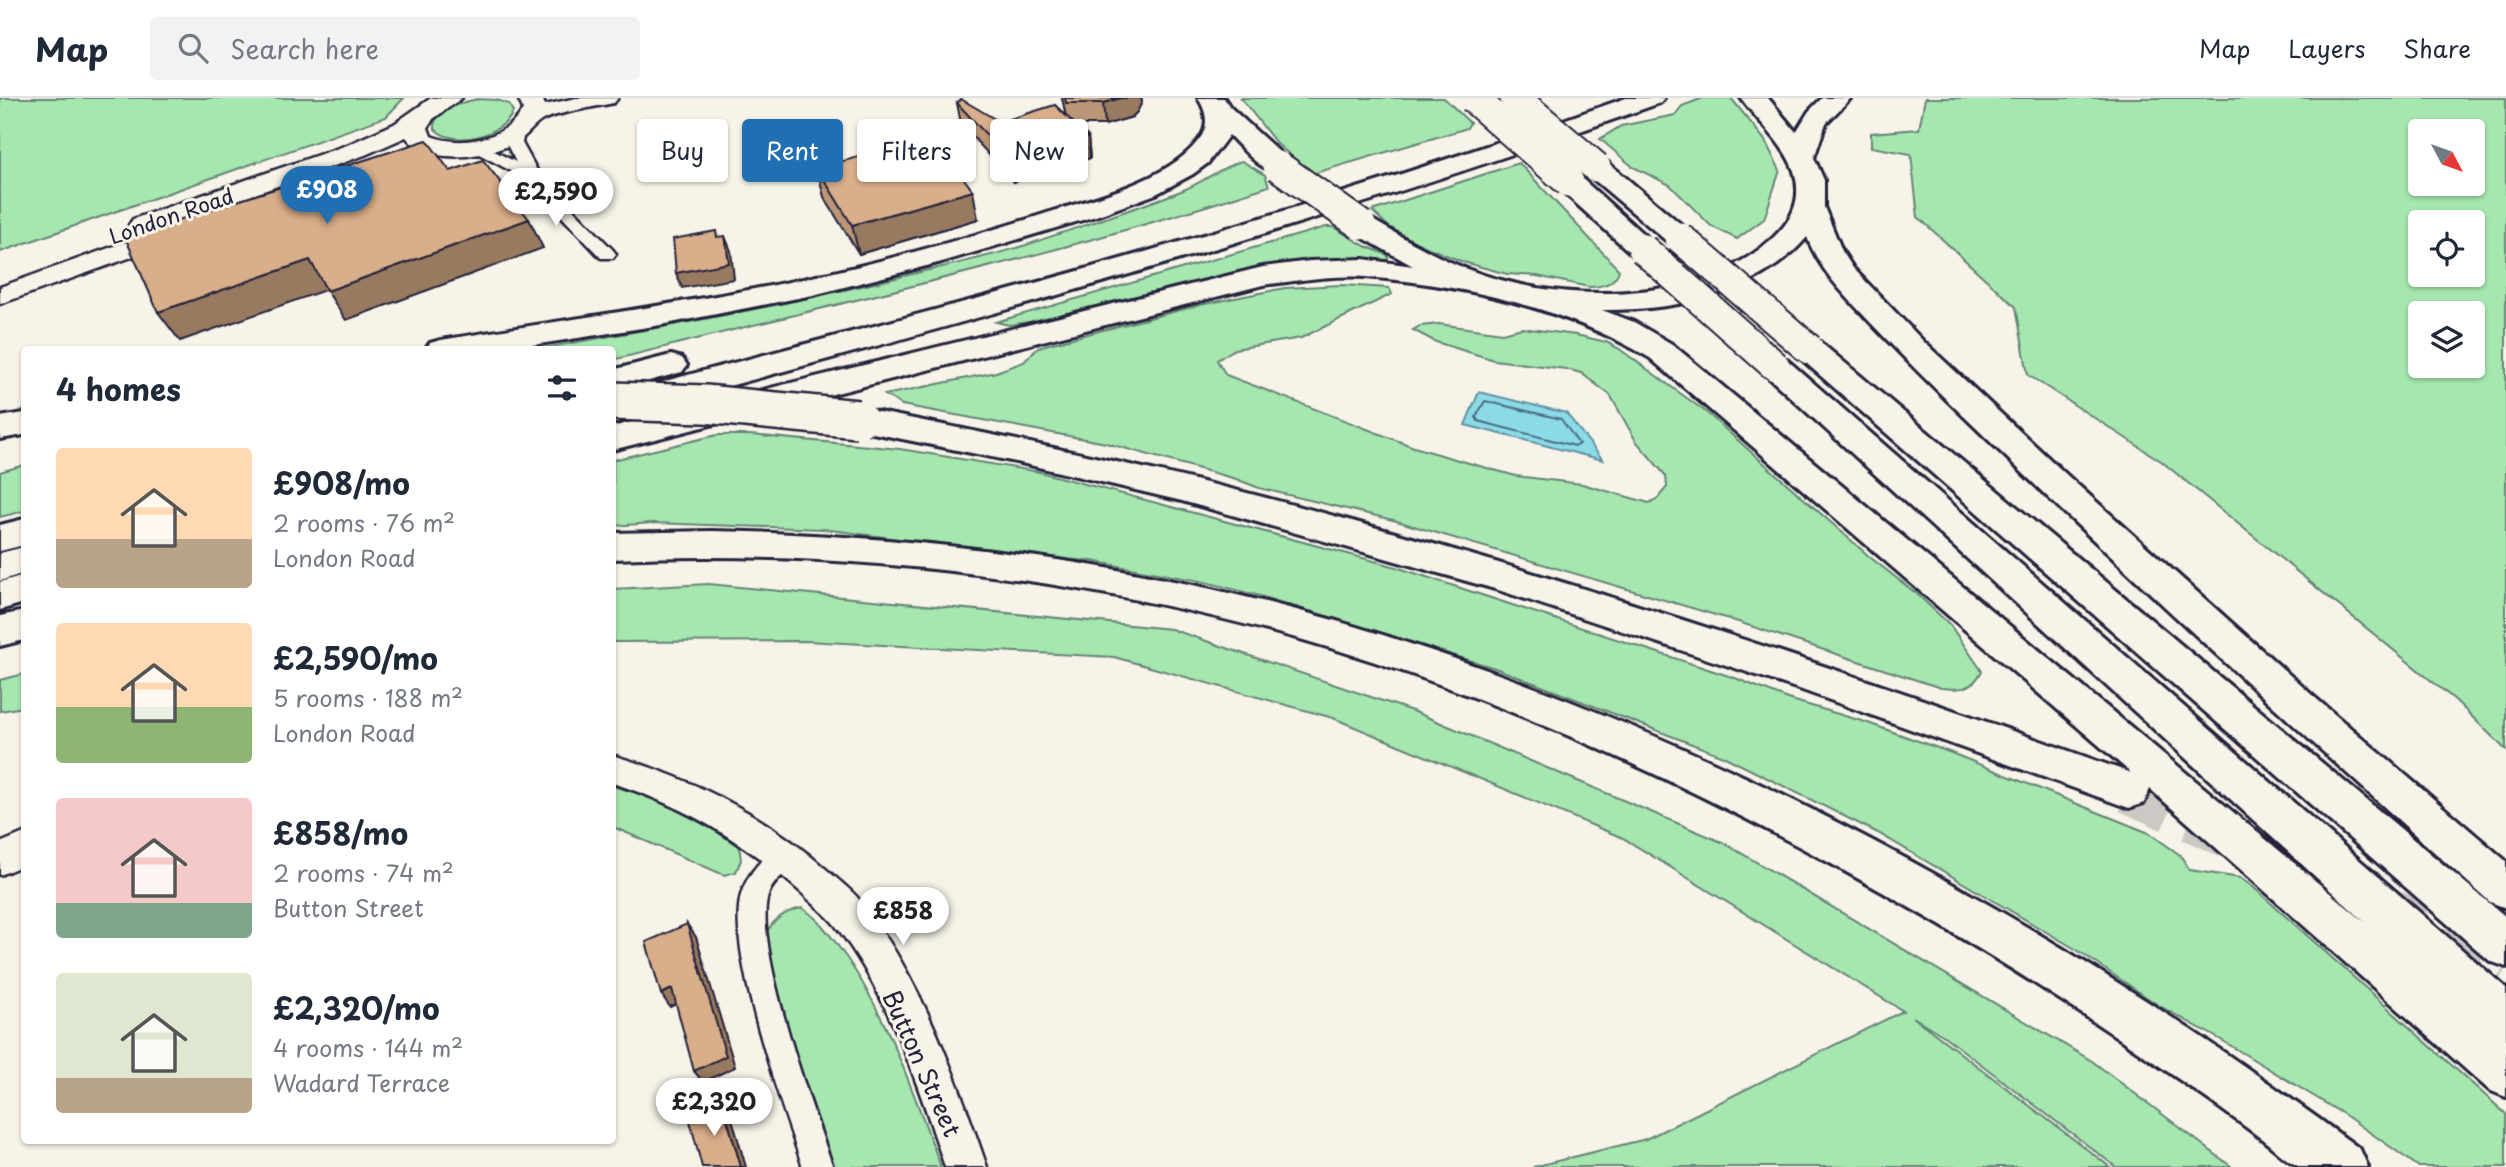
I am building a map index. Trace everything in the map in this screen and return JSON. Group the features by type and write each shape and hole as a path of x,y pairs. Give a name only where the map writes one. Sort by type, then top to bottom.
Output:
{"highway":[{"path":"1473,98 1569,181 1643,250 1792,358 2506,946"},
{"path":"1516,98 1679,237 1792,358 2506,1019"},
{"path":"616,380 1116,248 1408,161 1595,98"},
{"path":"616,402 1131,265 1408,181 1651,98"},
{"path":"1754,98 1801,157 1808,173 1811,209 1827,251 1842,274 1923,359 2058,487 2278,688 2506,888"},
{"path":"1801,157 1806,136 1814,121 1838,98"},
{"path":"1216,105 1278,166 1361,225 1480,284"},
{"path":"465,346 734,302 856,276 977,244 1084,210 1163,179 1188,165 1217,136 1216,105"},
{"path":"1537,296 1638,299 1721,285 1766,261 1797,231 1811,209"},
{"path":"616,438 1263,276 1310,270 1363,268 1480,284 1537,296 1622,329 1661,351 2130,748 2506,1073"},
{"path":"616,403 713,404 858,419 1063,458 1248,504 1438,557 1769,661 2129,790"},
{"path":"0,428 21,424"},
{"path":"0,448 21,444"},
{"path":"0,538 21,533"},
{"path":"616,546 826,548 1026,568 1213,605 1331,635 1509,695 1685,769 1795,821 1879,867 2071,981 2175,1048 2342,1167"},
{"path":"0,567 21,561"},
{"path":"0,596 21,590"},
{"path":"0,631 21,627"}],"main road":[{"name":"London Road","path":"0,277 356,150 404,130 434,106 450,98"},
{"path":"526,115 606,98"},
{"name":"London Road","path":"0,296 237,210 435,145 472,146 526,115"},
{"path":"419,119 417,135 435,145"}],"street":[{"path":"526,115 514,143 531,176 607,254"},
{"path":"472,146 531,176"},
{"name":"Button Street","path":"616,770 641,776 701,802 735,821 786,856 849,914 876,960 930,1069 966,1167"},
{"path":"0,859 21,850"},
{"path":"786,856 759,883 753,901 758,968 784,1070 818,1167"}],"green space":[{"path":"0,98 404,98 386,117 0,252"},
{"path":"1241,98 1444,98 1470,123 1467,128 1461,130 1312,174 1276,143"},
{"path":"1703,98 1731,98 1764,139 1780,170 1764,219 1737,239 1711,226 1670,185 1633,167 1600,139 1621,126 1675,115 1682,106"},
{"path":"1925,98 2506,98 2506,750 2455,700 2161,461 2028,375 2016,307 1918,217 1911,154 1871,147 1871,133 1919,129"},
{"path":"478,99 509,104 513,112 499,127 477,137 453,138 435,129 435,121 444,112"},
{"path":"1242,161 1265,175 1269,186 1188,212 1025,257 616,359 616,346 554,346 771,306 998,253 1189,188"},
{"path":"1519,163 1619,270 1611,282 1589,287 1537,276 1507,274 1463,262 1417,243 1390,228 1372,211"},
{"path":"1333,227 1365,246 1388,255 1388,260 1343,260 1253,270 1029,322 1009,325 996,322"},
{"path":"1341,285 1389,288 1392,294 1301,338 1235,349 1217,360 1226,375 1414,447 1516,476 1582,484 1649,503 1658,498 1667,487 1666,476 1636,441 1610,395 1581,373 1494,360 1436,342 1413,330 1420,326 1439,324 1502,333 1522,328 1606,342 1706,412 1871,558 1917,594 1950,625 1982,671 1970,685 1954,689 1941,688 1729,619 1393,520 1259,488 1236,479 1106,443 902,405 885,395 996,372 1024,362 1036,349 1045,345 1200,305 1285,288"},
{"path":"717,435 750,435 900,449 1040,472 1393,566 1735,678 1788,699 1865,722 1949,752 2149,833 2180,855 2190,870 2240,878 2253,887 2506,1114 2506,1167 2419,1167 2348,1117 2158,1005 2077,950 1878,833 1723,756 1495,668 1260,596 1205,582 1092,561 1044,558 823,529 652,523 616,526 616,459"},
{"path":"21,466 21,512 0,517 0,472"},
{"path":"709,584 1171,629 1415,712 1724,843 2092,1061 2232,1167 2116,1167 1944,1036 1913,1017 2110,1167 1533,1167 1646,1139 1903,1011 1623,838 1333,718 1114,657 806,641 616,642 616,589"},
{"path":"21,675 21,708 0,711 0,680"},
{"path":"616,787 679,809 739,845 741,860 736,872 724,875 616,828"},
{"path":"802,908 816,919 836,943 869,995 896,1051 941,1167 829,1167 796,1075 764,936 780,917"}],"water":[{"path":"1479,392 1566,413 1603,460 1465,425"}],"building":[{"path":"1065,98 1121,98 1103,103 1066,103"},
{"path":"961,99 995,119 990,119 990,138 976,123 976,119 972,119 957,103"},
{"path":"1055,105 1069,119 1010,119"},
{"path":"427,140 450,171 483,160 529,219 327,291 310,260 158,312 125,237"},
{"path":"857,157 857,182 966,182 973,191 852,225 826,182 843,182 843,161"},
{"path":"716,231 717,237 725,236 729,263 676,273 673,239"},
{"path":"687,924 726,1056 694,1071 672,989 661,994 646,942"},
{"path":"722,1102 741,1167 702,1167 689,1117"}],"tunnel":[{"path":"2129,790 2309,872 2506,967"}]}
